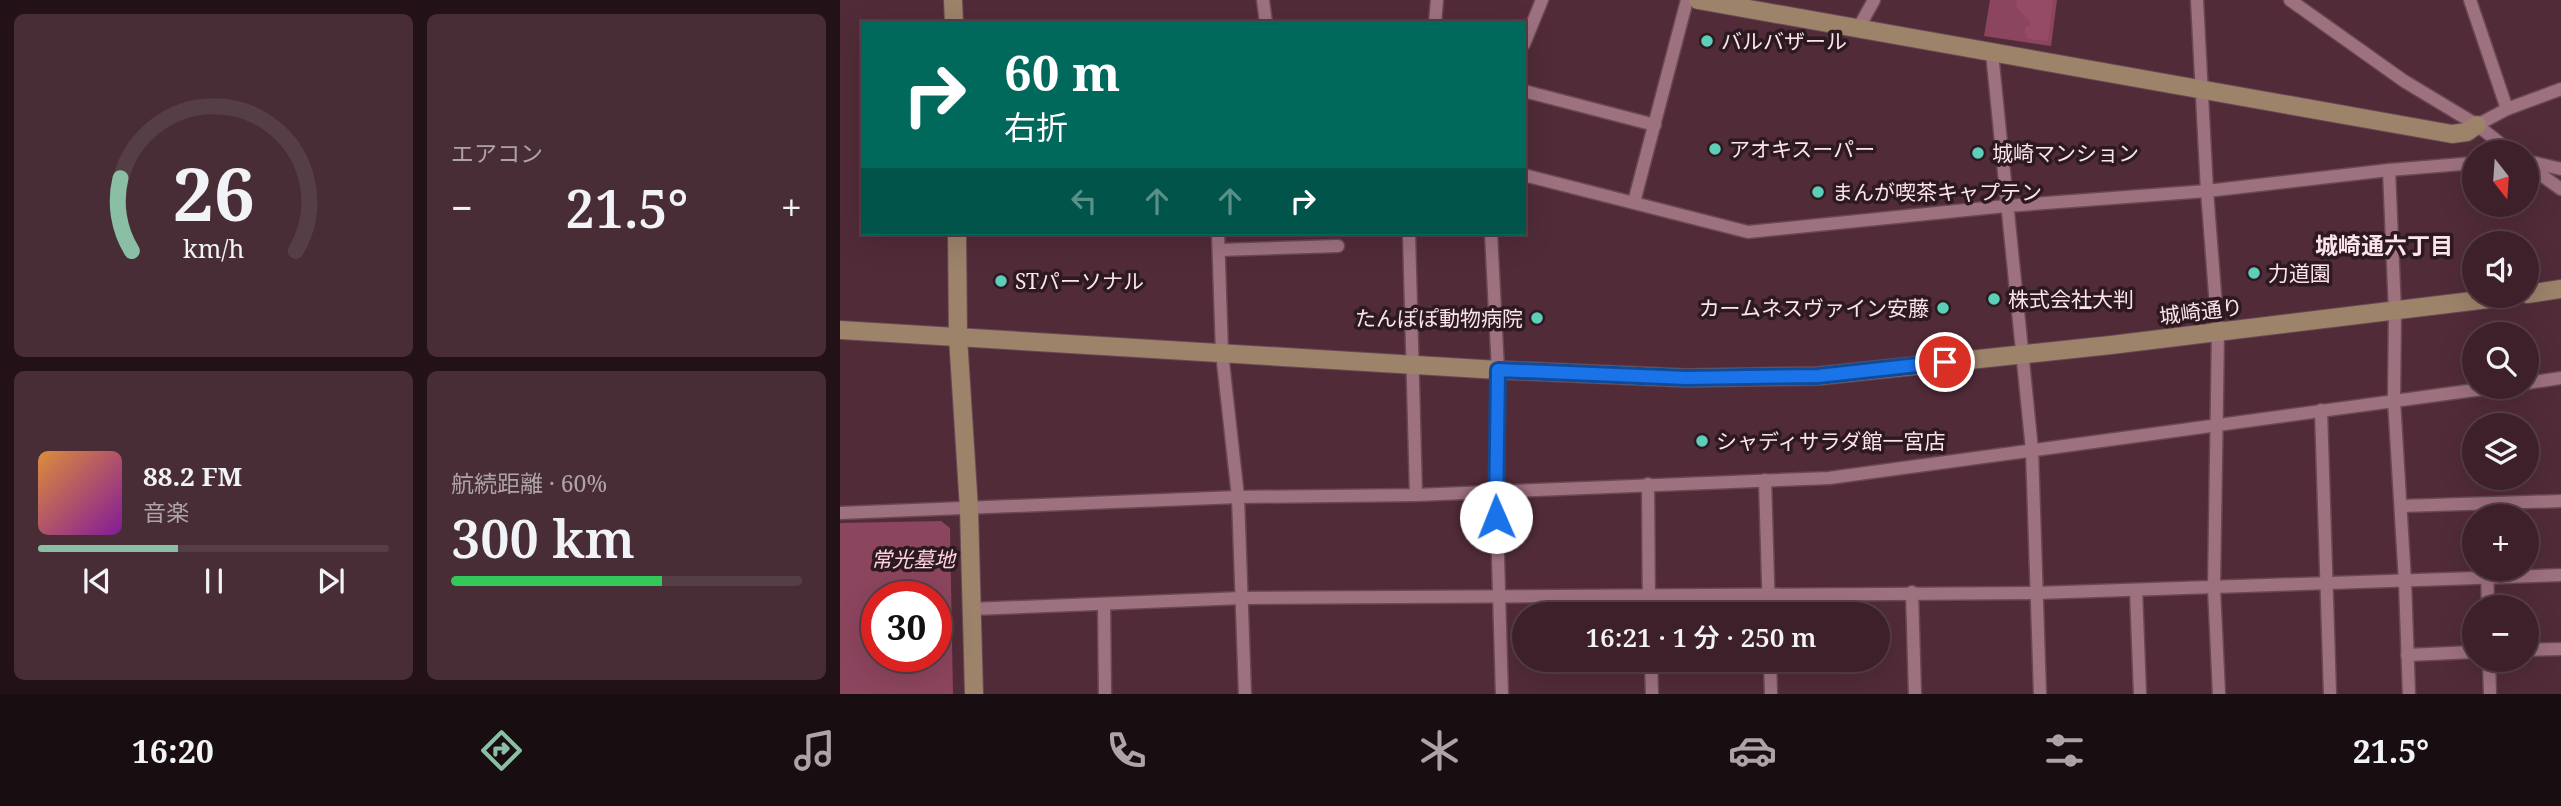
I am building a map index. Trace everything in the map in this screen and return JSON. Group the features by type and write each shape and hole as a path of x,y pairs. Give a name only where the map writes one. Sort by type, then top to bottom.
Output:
{"street":[{"path":"953,0 954,21"},
{"path":"1263,0 1266,21"},
{"path":"1435,21 1437,0"},
{"path":"1526,39 1542,0"},
{"path":"1634,202 1687,0"},
{"path":"1698,0 2452,134 2467,132 2507,109 2561,89"},
{"path":"1859,27 1874,0"},
{"path":"2197,0 2218,332 2214,588 2219,694"},
{"path":"2290,0 2404,81 2477,125 2496,140"},
{"path":"2470,0 2507,109"},
{"path":"1992,53 2032,450 2040,694"},
{"path":"1526,93 1655,125"},
{"path":"1526,175 1748,232 2006,206 2207,191 2462,164"},
{"path":"2539,165 2561,169"},
{"path":"2389,170 2395,312 2393,400 2401,506 2409,694"},
{"path":"2539,172 2561,189"},
{"path":"957,235 958,337 970,509 974,694"},
{"path":"1218,235 1222,353 1238,497 1245,694"},
{"path":"1409,235 1416,495"},
{"path":"1491,235 1498,370 1496,490 1502,694"},
{"path":"1219,250 1338,246"},
{"path":"2539,292 2561,289"},
{"name":"城崎通り","path":"840,330 1498,370 1686,378 1818,376 2462,303"},
{"path":"2539,381 2561,378"},
{"path":"840,513 1238,497 1416,495 1829,478 2462,391"},
{"path":"2321,410 2330,694"},
{"path":"1765,480 1769,602"},
{"path":"1648,484 1648,602"},
{"path":"2536,504 2561,501"},
{"path":"2401,506 2462,509"},
{"path":"2539,575 2561,575"},
{"path":"972,609 1242,598 2037,593 2405,582 2462,576"},
{"path":"2136,590 2140,694"},
{"path":"1912,592 1915,694"},
{"path":"1104,605 1105,694"},
{"path":"2539,650 2561,649"},
{"path":"2407,655 2462,653"},
{"path":"1651,672 1652,694"},
{"path":"1770,672 1771,694"},
{"path":"2489,672 2490,694"}],"green space":[{"path":"1990,0 2057,0 2051,46 1984,36"},
{"name":"常光墓地","path":"941,521 950,528 951,581 861,581 861,672 952,672 952,639 953,694 840,694 840,523"}],"shaded area":[{"path":"2016,0 2053,0 2048,41 2028,39 2025,27 2030,25 2030,21 2017,8"}],"place":[{"name":"バルバザール","path":"1707,41"},
{"name":"アオキスーパー","path":"1715,149"},
{"name":"城崎マンション","path":"1978,153"},
{"name":"まんが喫茶キャプテン","path":"1818,192"},
{"name":"力道園","path":"2254,273"},
{"name":"STパーソナル","path":"1001,281"},
{"name":"株式会社大判","path":"1994,299"},
{"name":"カームネスヴァイン安藤","path":"1943,308"},
{"name":"たんぽぽ動物病院","path":"1537,318"},
{"name":"シャディサラダ館一宮店","path":"1702,441"}],"district":[{"name":"城崎通六丁目","path":"2384,245"}],"route":[{"path":"1496,517 1498,370 1686,378 1818,376 1945,362"}]}
